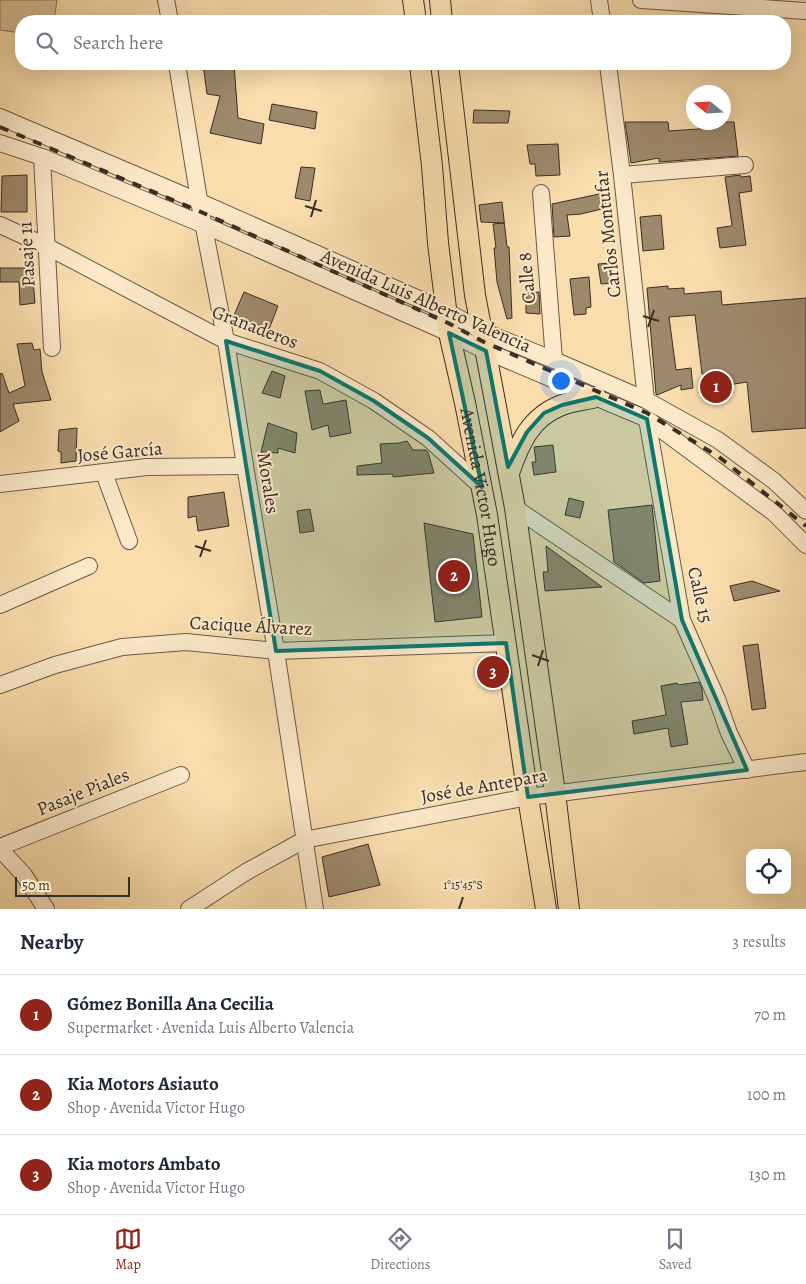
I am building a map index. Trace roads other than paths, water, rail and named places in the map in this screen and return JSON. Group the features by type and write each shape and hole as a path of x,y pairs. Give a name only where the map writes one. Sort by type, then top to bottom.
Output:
{"main road":[{"path":"413,0 415,15"},
{"path":"440,0 441,15"},
{"name":"Avenida Victor Hugo","path":"421,70 449,333 482,487 546,909"},
{"name":"Avenida Victor Hugo","path":"449,70 475,294 515,508 555,793 569,909"},
{"path":"509,474 518,448 527,432 544,413 562,405 596,397"}],"street":[{"path":"166,0 169,15"},
{"path":"599,0 601,15"},
{"path":"641,0 806,11"},
{"name":"Morales","path":"178,70 226,341 315,909"},
{"name":"Carlos Montufar","path":"609,70 646,400"},
{"name":"Avenida Luis Alberto Valencia","path":"0,117 200,202 446,312 482,331 646,400 718,440 774,481 806,511"},
{"name":"Avenida Luis Alberto Valencia","path":"0,143 42,157 204,225 486,351 648,419 774,513 806,545"},
{"name":"Pasaje 11","path":"42,157 52,348"},
{"path":"622,176 745,165"},
{"name":"Calle 8","path":"540,193 554,360"},
{"name":"Granaderos","path":"0,225 46,246 226,341 320,371 374,401 428,438 482,487"},
{"name":"Calle 15","path":"648,419 682,620 717,699 729,733 747,770"},
{"name":"José García","path":"0,484 147,467 245,466"},
{"path":"104,473 129,541"},
{"path":"515,508 682,620"},
{"path":"0,605 89,566"},
{"name":"Cacique Álvarez","path":"0,684 55,665 122,647 186,642 276,652 506,643"},
{"name":"José de Antepara","path":"189,909 246,872 304,840 528,797 806,762"},
{"name":"Pasaje Piales","path":"0,848 181,775"},
{"path":"0,848 24,875 46,909"}],"railway":[{"path":"0,127 201,212 448,323 484,342 647,413 719,457 806,526"}],"place":[{"name":"Gómez Bonilla Ana Cecilia","path":"716,387"},
{"name":"Kia Motors Asiauto","path":"454,576"},
{"name":"Kia motors Ambato","path":"493,672"}]}
